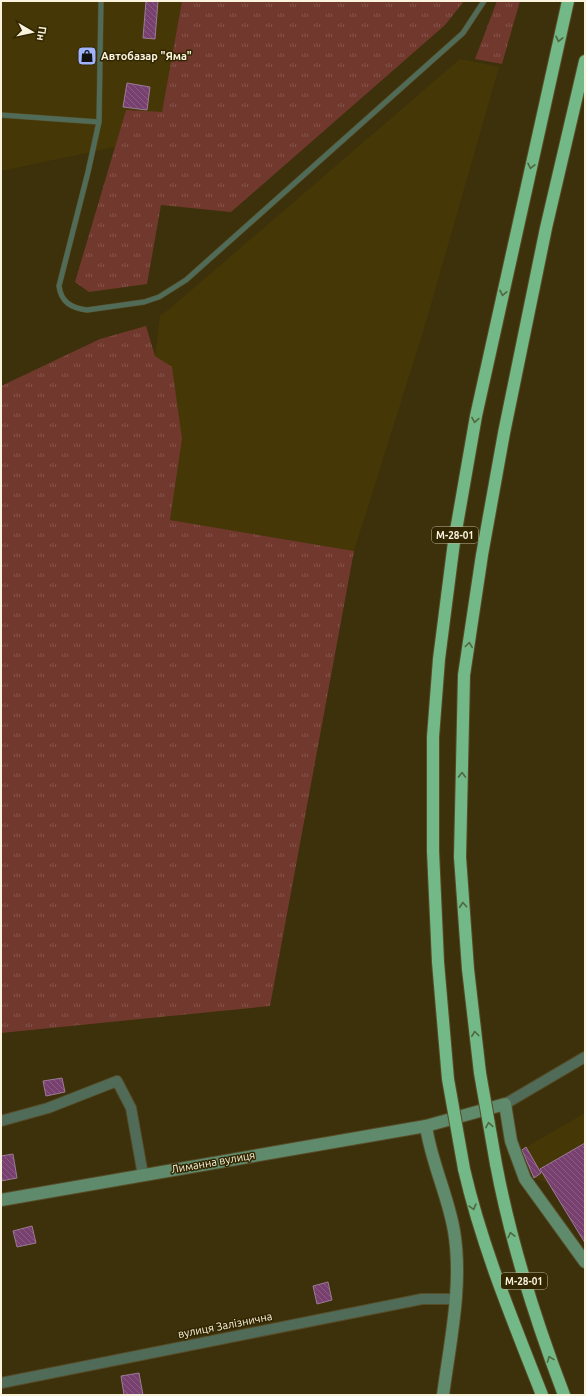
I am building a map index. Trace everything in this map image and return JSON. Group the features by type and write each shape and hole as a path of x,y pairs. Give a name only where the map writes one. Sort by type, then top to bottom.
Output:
{"highway":[{"name":"М-28-01","path":"542,1395 497,1278 473,1207 464,1169 448,1079 438,962 434,851 433,737 439,659 454,542 476,416 568,1"},
{"name":"М-28-01","path":"564,1395 541,1335 522,1275 505,1208 496,1164 480,1073 468,969 460,857 464,675 482,555 504,433 546,228 585,60"},
{"path":"497,1278 510,1334 533,1395"}],"main road":[{"name":"Лиманна вулиця","path":"1,1200 143,1174 426,1126 505,1104"},
{"path":"505,1104 510,1141 525,1180 585,1262"},
{"path":"426,1126 428,1144 446,1198 454,1231 457,1260 455,1299 443,1395"}],"street":[{"name":"Лиманна вулиця","path":"505,1104 585,1057"},
{"path":"1,1121 48,1108 117,1081 131,1108 143,1174"},
{"name":"вулиця Залізнична","path":"1,1383 422,1299 455,1299"}],"lane":[{"path":"101,1 99,122 88,172 58,286 64,301 77,308 87,310 144,302 159,297 186,280 463,33 484,1"},
{"path":"1,115 99,122"}],"shaded area":[{"name":"Автобазар \"Яма\"","path":"1,1 182,1 162,113 126,110 115,147 1,171"},
{"path":"460,59 499,67 423,332 354,551 170,520 182,439 155,357 160,315 167,311"},
{"path":"585,1113 585,1243 549,1183 534,1178 518,1152"}],"green space":[{"path":"182,1 464,1 445,25 231,212 161,205 147,284 89,292 75,282 126,110 162,112"},
{"path":"497,1 520,1 502,64 475,59"},
{"path":"146,326 155,356 172,367 182,439 170,520 354,551 270,1006 1,1033 1,386 100,339"}],"building":[{"path":"146,1 158,1 155,39 143,38"},
{"path":"127,83 150,87 147,110 123,107"},
{"path":"62,1078 65,1092 46,1096 43,1081"},
{"path":"585,1143 585,1243 540,1169"},
{"path":"526,1147 541,1173 534,1178 522,1150"},
{"path":"13,1154 17,1178 1,1181 1,1156"},
{"path":"32,1226 36,1243 17,1247 13,1231"},
{"path":"328,1282 332,1300 317,1304 313,1286"},
{"path":"139,1373 143,1395 124,1395 121,1376"}],"place":[{"name":"Автобазар \"Яма\"","path":"87,56"}]}
